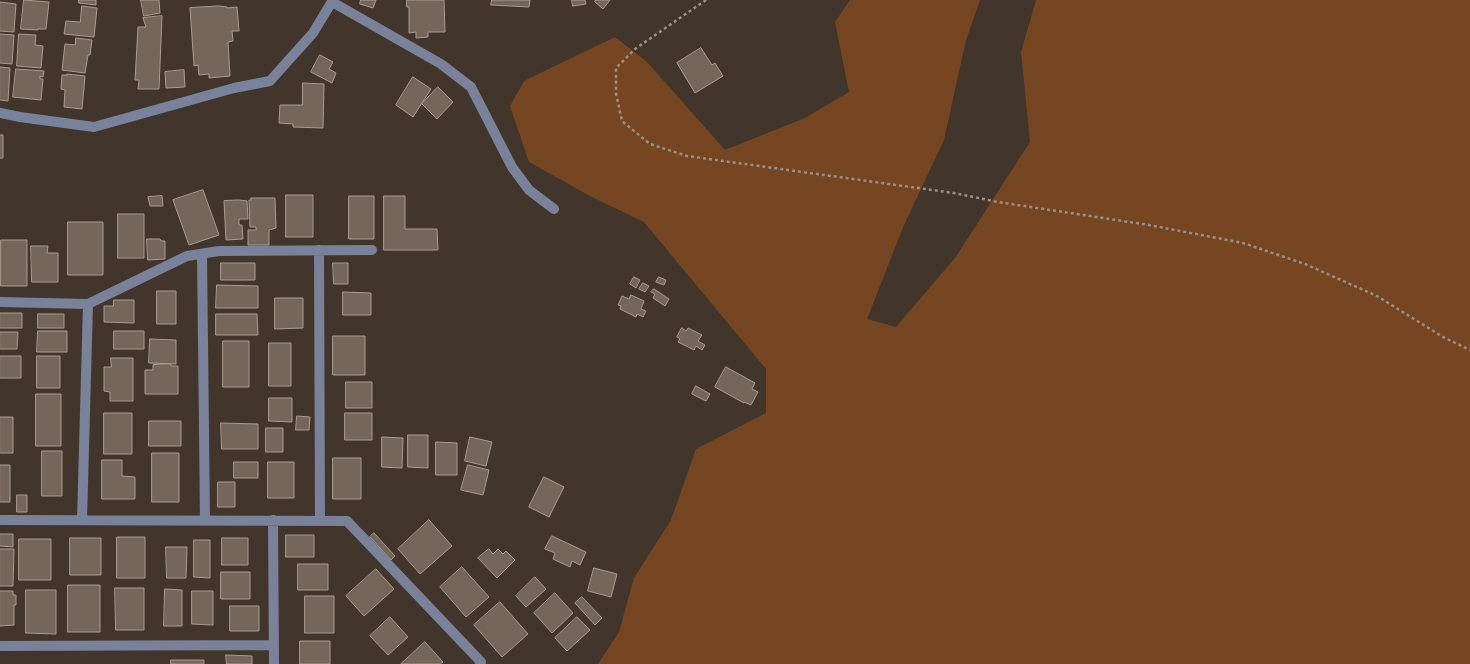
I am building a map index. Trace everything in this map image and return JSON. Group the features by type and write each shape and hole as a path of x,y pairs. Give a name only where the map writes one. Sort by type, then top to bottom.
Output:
{"street":[{"path":"0,113 20,117 94,126 234,88 270,81 313,33 333,1 441,64 471,87 512,167 529,190 554,210"},
{"path":"320,250 320,521"},
{"path":"0,302 88,304 187,256 219,251 372,250"},
{"path":"202,254 205,520"},
{"path":"82,520 88,304"},
{"path":"0,520 347,521 481,662 480,664"},
{"path":"273,520 274,664"},
{"path":"0,646 274,645"}],"path":[{"path":"706,0 635,49 616,68 616,93 622,121 650,144 687,156 954,193 998,202 1149,225 1243,243 1305,264 1377,296 1443,337 1470,350"}],"shaded area":[{"path":"850,0 980,0 966,40 944,140 904,225 867,319 896,327 955,258 1030,142 1021,52 1036,0 1470,0 1470,664 598,664 619,632 634,578 671,520 696,449 766,413 766,369 644,222 590,196 529,162 510,106 524,81 615,37 647,62 725,150 805,118 849,92 835,22"}],"building":[{"path":"24,0 49,2 46,29 21,29"},
{"path":"79,0 96,0 96,5 79,3"},
{"path":"141,0 159,0 160,13 144,16"},
{"path":"361,0 376,0 373,8 360,4"},
{"path":"407,0 444,0 445,32 428,32 428,37 416,38 416,32 409,33 409,7 407,7"},
{"path":"492,0 530,0 529,7 491,5"},
{"path":"572,0 585,0 586,4 573,6"},
{"path":"596,0 610,0 603,9 595,2"},
{"path":"0,2 16,4 14,32 0,31"},
{"path":"82,6 97,8 94,37 64,34 66,21 80,22"},
{"path":"219,6 227,8 237,7 239,31 232,31 233,41 228,42 230,76 209,78 209,74 199,75 198,65 194,66 190,8"},
{"path":"162,16 159,89 138,89 139,80 135,80 138,27 146,27 143,18"},
{"path":"0,34 14,35 12,64 0,63"},
{"path":"19,34 36,35 35,45 43,46 41,68 17,66"},
{"path":"76,38 92,40 85,73 62,70 65,44 75,45"},
{"path":"701,48 712,65 715,63 723,76 695,93 677,63"},
{"path":"320,55 333,62 329,69 336,73 332,83 311,72"},
{"path":"0,67 10,68 8,101 0,100"},
{"path":"16,69 44,71 43,77 40,76 40,79 43,79 41,100 13,97"},
{"path":"184,70 185,87 166,88 165,72"},
{"path":"67,74 85,76 82,109 64,107 65,90 61,89 62,75"},
{"path":"413,77 431,89 413,117 396,105"},
{"path":"303,83 324,84 323,128 293,127 293,124 279,123 280,105 302,105"},
{"path":"438,87 453,102 437,119 422,104"},
{"path":"0,135 3,135 3,158 0,158"},
{"path":"203,190 219,235 189,245 173,200"},
{"path":"286,195 313,195 313,237 286,237"},
{"path":"162,196 163,206 150,206 148,197"},
{"path":"349,196 374,196 374,239 349,239"},
{"path":"384,196 405,196 405,229 437,229 438,250 384,250"},
{"path":"251,198 275,198 276,228 269,230 269,245 248,245 248,230 256,230 256,227 250,227 249,200 251,200"},
{"path":"224,201 247,201 248,219 239,219 239,225 242,225 243,239 226,240"},
{"path":"118,214 144,214 144,258 118,258"},
{"path":"68,222 103,222 103,275 68,275"},
{"path":"147,239 160,239 161,241 165,241 165,259 148,260"},
{"path":"1,240 27,240 27,286 1,286"},
{"path":"31,246 48,246 47,253 58,253 58,282 32,282"},
{"path":"221,263 255,263 255,280 221,280"},
{"path":"333,263 348,263 348,284 334,284"},
{"path":"634,277 640,280 636,288 630,284"},
{"path":"659,277 666,280 664,285 656,282"},
{"path":"643,283 649,286 645,292 639,289"},
{"path":"217,285 258,286 258,308 216,308"},
{"path":"654,289 669,299 665,306 653,298 655,294 651,292"},
{"path":"157,291 176,291 176,324 157,324"},
{"path":"343,292 371,293 371,315 343,315"},
{"path":"631,295 644,301 641,309 646,311 643,317 637,314 636,317 620,309 621,306 618,305 622,296 629,299"},
{"path":"275,298 303,298 303,328 275,329"},
{"path":"114,300 134,300 134,323 104,322 104,306 113,306"},
{"path":"0,313 22,313 22,328 0,328"},
{"path":"38,314 64,314 64,328 38,328"},
{"path":"216,314 257,314 258,335 216,335"},
{"path":"682,328 686,331 688,328 702,335 698,341 705,345 702,350 696,346 694,350 678,342 680,339 677,337"},
{"path":"38,331 67,331 67,352 37,352"},
{"path":"114,331 144,331 144,349 114,349"},
{"path":"0,332 18,332 17,349 0,349"},
{"path":"333,336 365,336 365,375 333,375"},
{"path":"150,339 176,340 176,364 149,363"},
{"path":"223,341 249,341 249,387 223,387"},
{"path":"269,343 291,343 291,386 269,386"},
{"path":"0,356 21,356 21,378 0,378"},
{"path":"37,356 60,356 60,388 37,388"},
{"path":"111,358 133,358 133,401 110,401 110,392 104,391 104,367 111,367"},
{"path":"171,364 171,366 178,366 178,394 145,394 145,370 153,370 153,365"},
{"path":"726,367 755,383 752,389 758,392 751,405 744,403 715,387"},
{"path":"346,382 372,382 372,408 346,408"},
{"path":"696,386 710,394 706,401 692,394"},
{"path":"36,394 61,394 61,446 36,446"},
{"path":"269,398 292,398 292,422 269,421"},
{"path":"104,413 132,413 132,454 104,454"},
{"path":"345,413 372,413 372,440 345,440"},
{"path":"297,416 310,417 309,430 296,430"},
{"path":"0,417 13,417 13,453 0,453"},
{"path":"149,421 181,421 181,446 149,446"},
{"path":"221,423 258,424 258,449 222,449"},
{"path":"266,428 283,428 283,452 266,452"},
{"path":"408,435 428,435 428,468 408,467"},
{"path":"382,437 403,438 402,468 382,467"},
{"path":"470,437 492,442 486,466 465,461"},
{"path":"436,442 457,443 457,475 436,475"},
{"path":"42,451 62,451 62,496 42,496"},
{"path":"152,453 179,453 179,502 152,502"},
{"path":"333,458 361,458 361,499 333,499"},
{"path":"102,460 122,460 122,476 135,477 135,499 102,499"},
{"path":"234,462 258,462 258,478 234,478"},
{"path":"268,462 294,462 294,498 268,498"},
{"path":"0,465 10,465 10,502 0,502"},
{"path":"468,465 489,470 483,495 461,490"},
{"path":"544,477 564,487 549,517 529,507"},
{"path":"218,482 235,482 235,507 218,507"},
{"path":"17,495 27,495 27,512 17,512"},
{"path":"429,520 452,546 420,574 398,549"},
{"path":"374,533 395,556 391,560 370,537"},
{"path":"0,534 13,534 13,547 0,546"},
{"path":"286,535 314,535 314,557 286,557"},
{"path":"552,536 586,552 580,565 572,561 570,567 553,559 555,553 545,549"},
{"path":"117,537 145,537 145,578 117,578"},
{"path":"70,538 101,538 101,575 70,575"},
{"path":"222,538 248,538 248,565 222,565"},
{"path":"19,539 51,539 51,580 19,580"},
{"path":"194,540 210,540 210,578 194,577"},
{"path":"166,547 187,547 186,578 167,578"},
{"path":"0,549 14,549 13,586 0,586"},
{"path":"489,549 493,554 498,549 503,554 506,551 515,560 497,578 478,558"},
{"path":"298,564 328,564 328,590 298,590"},
{"path":"462,567 489,597 466,617 440,587"},
{"path":"594,568 617,574 611,597 588,591"},
{"path":"376,569 394,589 364,616 346,596"},
{"path":"221,572 250,572 250,599 221,599"},
{"path":"535,577 546,589 526,607 516,596"},
{"path":"68,585 100,585 100,632 68,632"},
{"path":"115,588 144,588 144,630 116,630"},
{"path":"165,589 182,590 182,626 164,626"},
{"path":"26,590 56,590 56,634 26,633"},
{"path":"0,591 13,591 13,595 16,595 16,605 14,605 14,625 0,626"},
{"path":"192,591 213,591 213,625 192,624"},
{"path":"555,593 573,613 552,633 534,613"},
{"path":"305,596 334,596 334,633 305,633"},
{"path":"582,597 602,618 595,625 575,603"},
{"path":"500,602 528,634 502,657 474,625"},
{"path":"230,606 259,606 259,631 230,631"},
{"path":"390,617 408,637 388,655 370,636"},
{"path":"577,617 590,630 567,651 555,638"},
{"path":"300,641 330,641 330,664 300,664"},
{"path":"425,642 443,662 440,664 401,664"},
{"path":"226,655 252,656 252,664 227,664"},
{"path":"171,660 204,660 204,664 171,664"}]}
